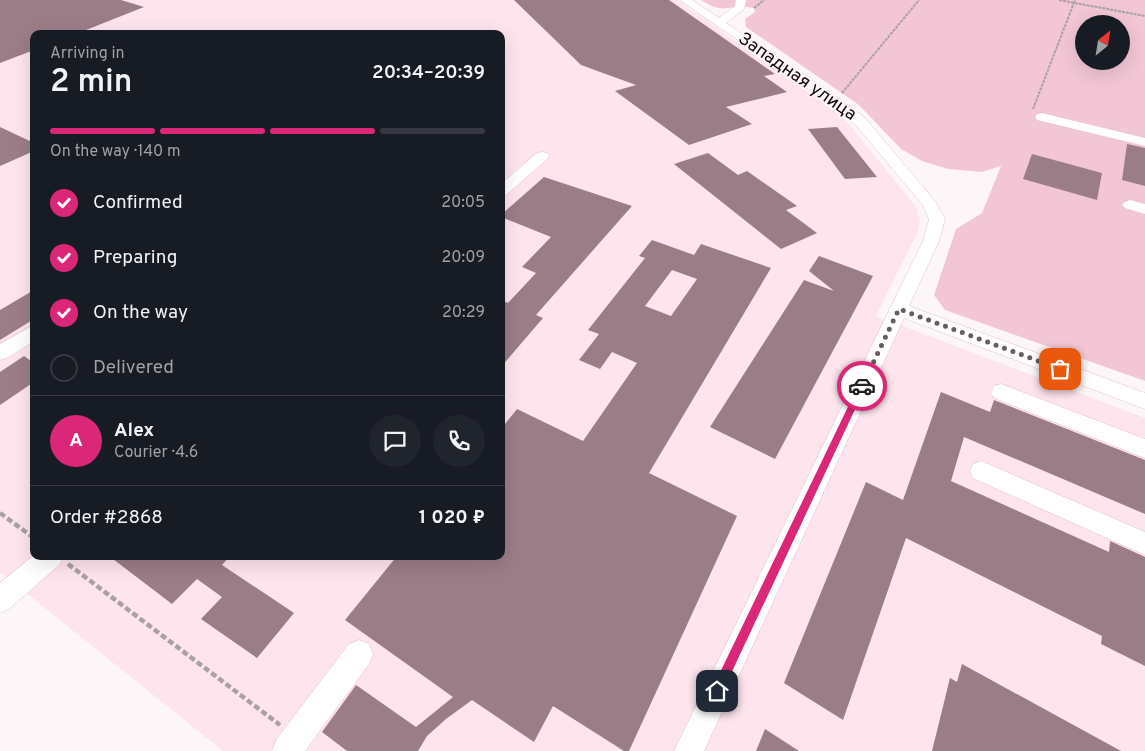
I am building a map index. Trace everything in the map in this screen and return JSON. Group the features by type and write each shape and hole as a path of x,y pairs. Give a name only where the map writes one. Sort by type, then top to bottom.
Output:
{"street":[{"path":"719,23 740,7 741,0"},
{"name":"Западная улица","path":"688,2 824,94 860,121 930,204 937,219 931,240 899,309 689,751"},
{"path":"1038,113 1145,142"},
{"path":"505,188 542,156"},
{"path":"899,309 1145,401"},
{"path":"0,353 30,334"},
{"path":"1001,392 1145,449"},
{"path":"981,471 1145,544"},
{"path":"0,600 57,560"},
{"path":"292,744 359,654"}],"path":[{"path":"754,8 764,0"},
{"path":"840,96 919,0"},
{"path":"1059,0 1075,1 1145,16"},
{"path":"1038,113 1075,1"},
{"path":"0,513 30,535"},
{"path":"59,560 292,744"}],"shaded area":[{"path":"0,0 677,0 834,110 849,124 917,208 920,221 917,234 876,316 1145,418 1145,751 223,751 0,572"},
{"path":"701,0 1145,0 1145,381 945,310 934,295 956,229 982,213 1001,166 982,172 948,169 922,161 901,149 859,105 746,27 745,19 755,12 754,8 716,7"}],"building":[{"path":"0,0 121,0 144,7 86,30 30,30 30,52 0,63"},
{"path":"514,0 669,0 775,74 764,76 787,92 726,107 752,124 689,145 615,91 636,85 581,65"},
{"path":"0,127 30,141 30,153 0,166"},
{"path":"837,127 877,177 845,179 808,129"},
{"path":"1127,144 1145,148 1145,186 1122,180"},
{"path":"708,153 738,175 747,171 797,206 786,210 817,233 781,249 674,164"},
{"path":"1032,154 1102,173 1097,200 1023,179"},
{"path":"544,177 632,206 536,315 543,318 505,362 505,302 508,303 536,273 522,267 551,237 505,219 505,211"},
{"path":"652,240 694,255 701,244 771,268 649,473 737,516 629,751 624,751 553,706 534,742 472,700 427,736 418,751 347,751 322,732 356,685 416,727 453,697 345,620 394,560 505,560 505,424 517,409 583,441 637,363 612,352 600,369 579,360 599,334 588,330 645,258 639,256","holes":["672,270 697,279 671,316 645,306"]},
{"path":"819,256 873,276 775,459 710,427 804,280 834,291 809,271"},
{"path":"30,292 30,321 0,340 0,310"},
{"path":"24,356 30,360 30,385 0,405 0,372"},
{"path":"941,392 990,412 994,400 1145,460 1145,514 964,437 951,481 1109,552 1110,541 1145,557 1145,666 1101,644 1102,636 906,538 843,720 784,683 866,482 903,500"},
{"path":"114,560 226,560 222,565 294,613 257,658 201,619 222,597 197,579 172,604"},
{"path":"962,664 1121,751 932,751 950,678 957,682"},
{"path":"765,729 799,751 756,751"}],"way so far":[{"path":"862,386 899,309 1060,369"}],"route":[{"path":"717,691 862,386"}]}
